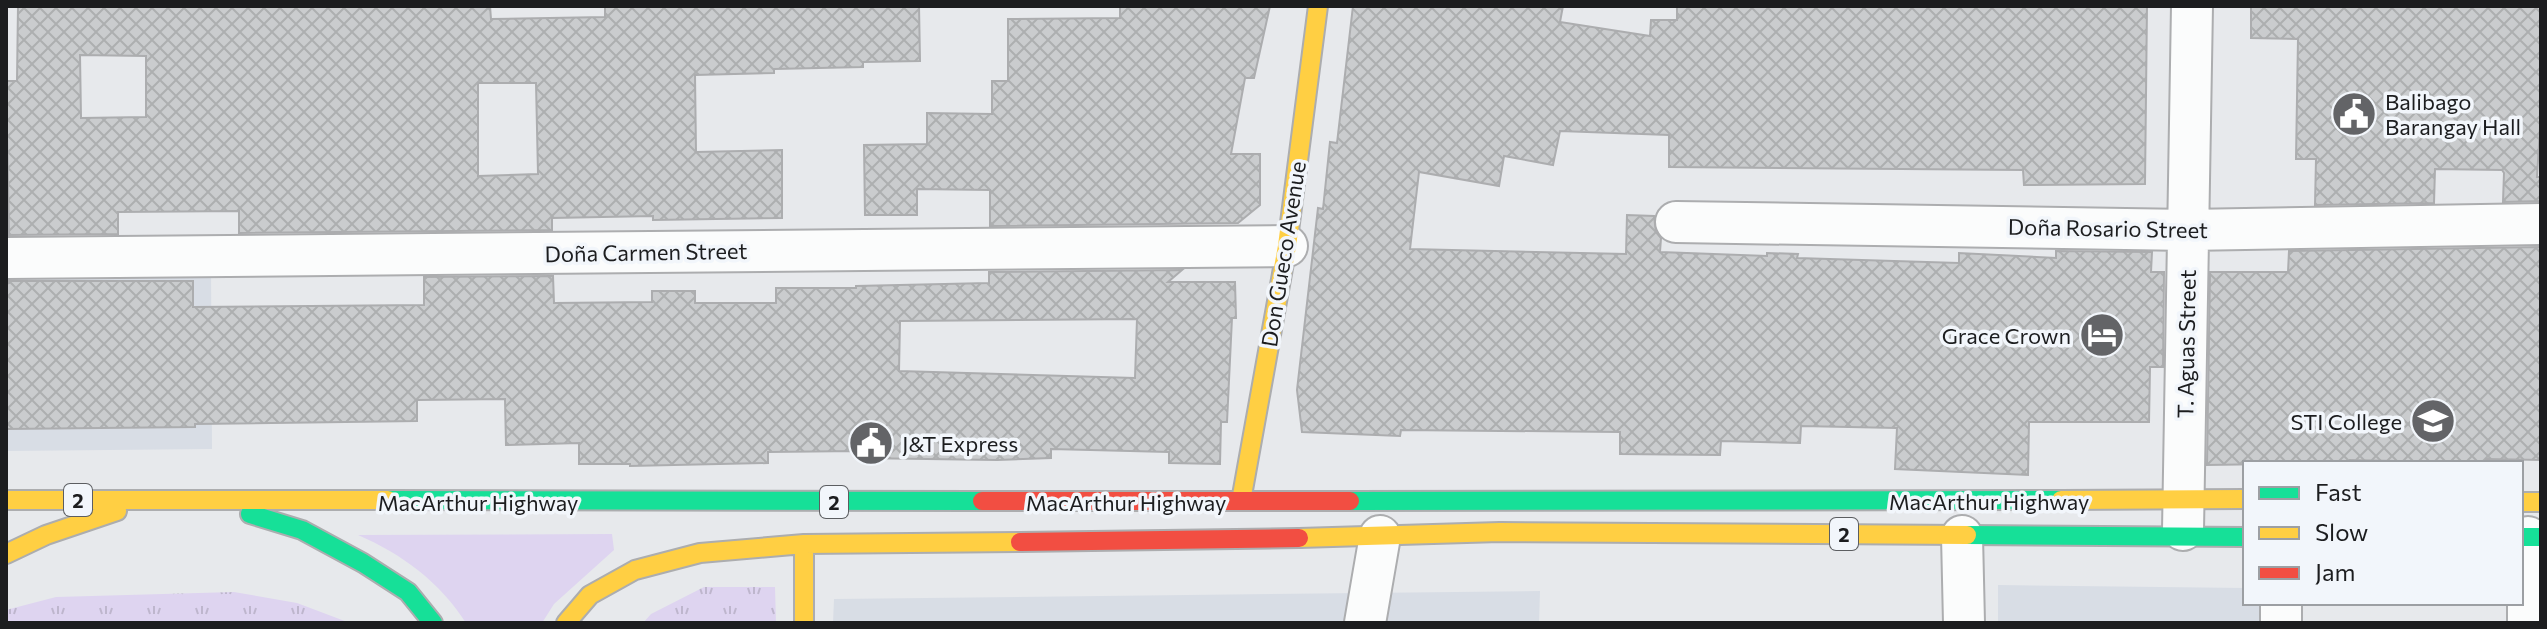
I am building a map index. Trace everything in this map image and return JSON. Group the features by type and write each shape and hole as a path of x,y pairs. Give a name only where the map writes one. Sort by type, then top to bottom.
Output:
{"main road":[{"name":"Don Gueco Avenue","path":"1241,501 1287,246 1318,6"},
{"name":"MacArthur Highway","path":"6,500 1241,501 2183,519 2243,536"},
{"path":"6,554 46,535 150,500"},
{"name":"MacArthur Highway","path":"566,623 590,595 635,570 700,553 804,544 1500,532 1962,536 2183,519 2243,500"},
{"path":"211,501 302,530 363,563 408,592 433,623"},
{"path":"804,544 804,623"}],"street":[{"name":"T. Aguas Street","path":"2183,519 2192,6"},
{"name":"Doña Rosario Street","path":"1676,222 2188,230 2541,224"},
{"name":"Doña Carmen Street","path":"6,258 1287,246"},
{"path":"2528,623 2530,523"},
{"path":"1365,623 1380,536"},
{"path":"1962,536 1964,623"}],"shaded area":[{"path":"211,266 212,449 6,451 6,268"},
{"path":"1998,585 2243,588 2243,605 2265,605 2265,623 1998,623"},
{"path":"1540,591 1539,623 833,623 834,599"}],"green space":[{"path":"612,534 614,550 554,604 542,623 466,623 456,608 419,571 390,551 358,535"},
{"path":"704,587 775,587 776,623 643,623 651,614"},
{"path":"234,592 297,603 350,623 6,623 6,610 56,597"}],"building":[{"path":"18,6 490,6 491,19 605,17 605,6 919,6 920,61 863,62 863,67 774,69 774,73 695,75 696,152 782,150 782,218 552,218 552,230 239,233 239,211 118,212 118,234 9,235 6,81 17,81","holes":["80,55 146,56 146,117 81,118","478,83 536,83 538,174 478,176"]},
{"path":"1120,6 1270,6 1254,78 1245,78 1231,154 1260,154 1260,205 1238,223 990,226 990,190 917,189 917,215 865,215 864,145 927,144 927,113 992,114 992,81 1008,81 1008,19 1120,18"},
{"path":"1353,6 1563,6 1560,22 1650,36 1651,20 1677,20 1677,6 2147,6 2145,184 2024,185 2023,170 1669,167 1669,135 1560,131 1553,165 1504,156 1499,186 1419,172 1410,249 1626,254 1627,215 1654,216 1656,232 1661,238 1660,252 1767,256 1767,253 1798,254 1797,258 1959,263 1959,253 2056,258 2056,251 2152,252 2151,272 2164,272 2163,367 2150,367 2149,422 2029,422 2028,475 1895,469 1897,428 1801,426 1800,443 1721,441 1720,455 1620,454 1620,432 1401,430 1400,436 1302,432 1297,390 1318,208 1323,209 1330,142 1337,143"},
{"path":"2251,6 2541,6 2541,112 2537,177 2541,177 2541,201 2503,202 2502,170 2435,169 2434,203 2315,205 2316,159 2296,159 2298,39 2251,38"},
{"path":"2541,247 2541,460 2243,461 2243,464 2207,465 2210,272 2288,272 2289,251"},
{"path":"1182,270 1168,282 1235,282 1236,318 1232,318 1227,422 1221,422 1220,464 1169,463 1169,452 1051,449 1051,458 997,460 857,458 857,451 768,452 768,463 579,464 579,443 506,445 505,399 417,400 417,421 6,429 6,284 9,281 193,281 193,307 424,305 424,277 553,276 554,303 652,302 652,291 695,291 695,303 776,303 776,288 989,283 989,272","holes":["1137,319 1135,378 899,371 900,321"]}],"traffic: fast":[{"path":"388,500 982,501"},
{"path":"1350,501 2061,500"},
{"path":"250,514 302,530 363,563 408,592 433,623"},
{"path":"1967,535 2243,537"},
{"path":"2523,537 2541,537"}],"traffic: slow":[{"path":"1241,501 1287,246 1318,6"},
{"path":"2061,500 2243,499"},
{"path":"6,500 388,500"},
{"path":"2523,502 2541,502"},
{"path":"6,554 46,535 117,511"},
{"path":"1299,538 1500,532 1967,535"},
{"path":"566,623 590,595 635,570 700,553 804,544 1020,542"},
{"path":"804,544 804,623"}],"traffic: jam":[{"path":"982,501 1350,501"},
{"path":"1020,542 1299,538"}],"place":[{"name":"Balibago Barangay Hall","path":"2354,114"},
{"name":"Grace Crown","path":"2102,335"},
{"name":"STI College","path":"2433,421"},
{"name":"J&T Express","path":"871,443"}]}
